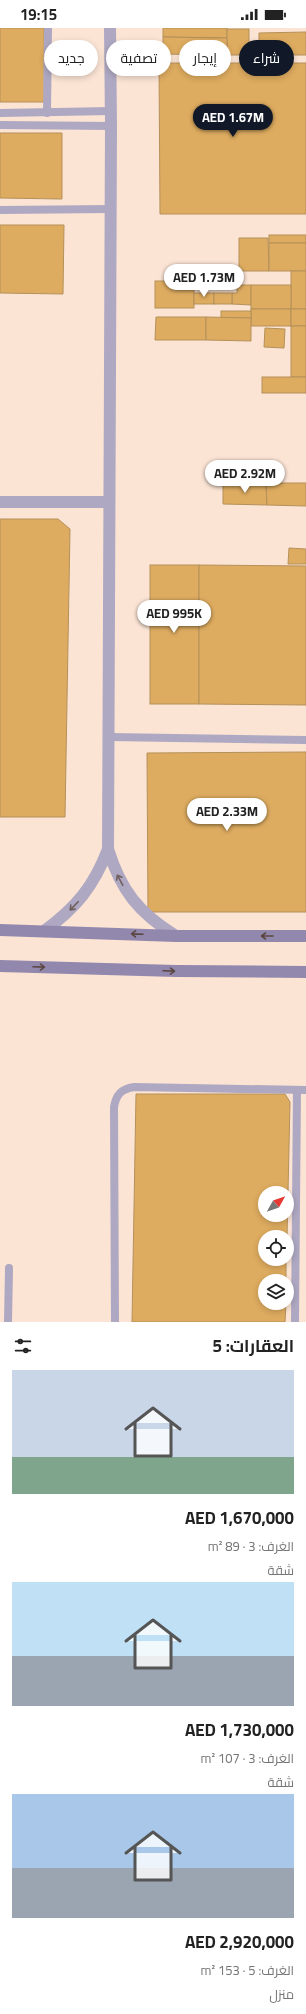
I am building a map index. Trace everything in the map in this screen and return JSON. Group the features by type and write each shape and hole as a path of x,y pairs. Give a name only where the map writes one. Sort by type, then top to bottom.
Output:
{"street":[{"path":"110,28 111,209 108,849 115,871 125,891 139,909 156,924 176,936"},
{"path":"0,502 109,502"},
{"path":"44,931 77,904 100,869 108,849"},
{"path":"0,930 176,936 306,936"},
{"path":"0,966 176,971 306,972"}],"lane":[{"path":"47,113 48,28"},
{"path":"0,114 111,111"},
{"path":"0,125 111,126"},
{"path":"0,210 111,209"},
{"path":"109,737 306,740"},
{"path":"115,1322 115,1099 126,1088 134,1087 306,1090"},
{"path":"295,1322 297,1090"},
{"path":"8,1322 9,1268"}],"building":[{"path":"0,28 44,28 45,102 0,102"},
{"path":"163,28 227,28 227,38 163,37"},
{"path":"227,29 249,29 249,40 239,40 239,55 231,55 231,40 227,40"},
{"path":"306,32 306,55 294,55 294,40 259,40 259,33"},
{"path":"163,37 227,38 227,40 179,40 179,54 171,54 171,40 163,40"},
{"path":"171,63 179,63 179,76 231,76 231,63 239,63 239,76 294,76 294,63 306,63 306,214 160,214 159,76 171,76"},
{"path":"0,133 62,133 62,199 0,198"},
{"path":"0,225 64,225 63,294 0,293"},
{"path":"269,235 306,235 306,243 269,243"},
{"path":"239,238 268,238 269,271 239,271"},
{"path":"269,243 306,243 306,271 269,271"},
{"path":"291,271 306,271 306,309 291,309"},
{"path":"155,281 194,281 194,308 155,308"},
{"path":"237,285 251,285 251,305 232,304 232,293 237,293"},
{"path":"251,285 291,285 291,309 251,309"},
{"path":"194,293 214,293 214,304 194,304"},
{"path":"214,293 232,293 232,304 214,304"},
{"path":"251,309 291,309 291,326 251,326"},
{"path":"291,309 306,309 306,326 291,326"},
{"path":"221,311 251,311 251,318 221,318"},
{"path":"156,317 206,317 206,340 155,340"},
{"path":"206,317 251,318 251,341 206,340"},
{"path":"291,326 306,326 306,377 291,377"},
{"path":"265,328 285,329 284,348 264,347"},
{"path":"262,377 306,377 306,393 262,393"},
{"path":"223,482 266,483 267,505 223,504"},
{"path":"266,483 306,483 306,506 267,505"},
{"path":"0,519 58,519 70,529 65,817 0,817"},
{"path":"289,548 306,549 306,564 288,564"},
{"path":"150,565 199,565 199,704 150,704"},
{"path":"199,565 306,566 306,705 199,704"},
{"path":"306,752 306,912 148,912 147,753"},
{"path":"136,1094 285,1094 290,1102 288,1186 258,1186 258,1222 287,1222 287,1230 258,1230 258,1266 286,1266 286,1274 258,1274 258,1310 286,1310 285,1322 132,1322"}]}
